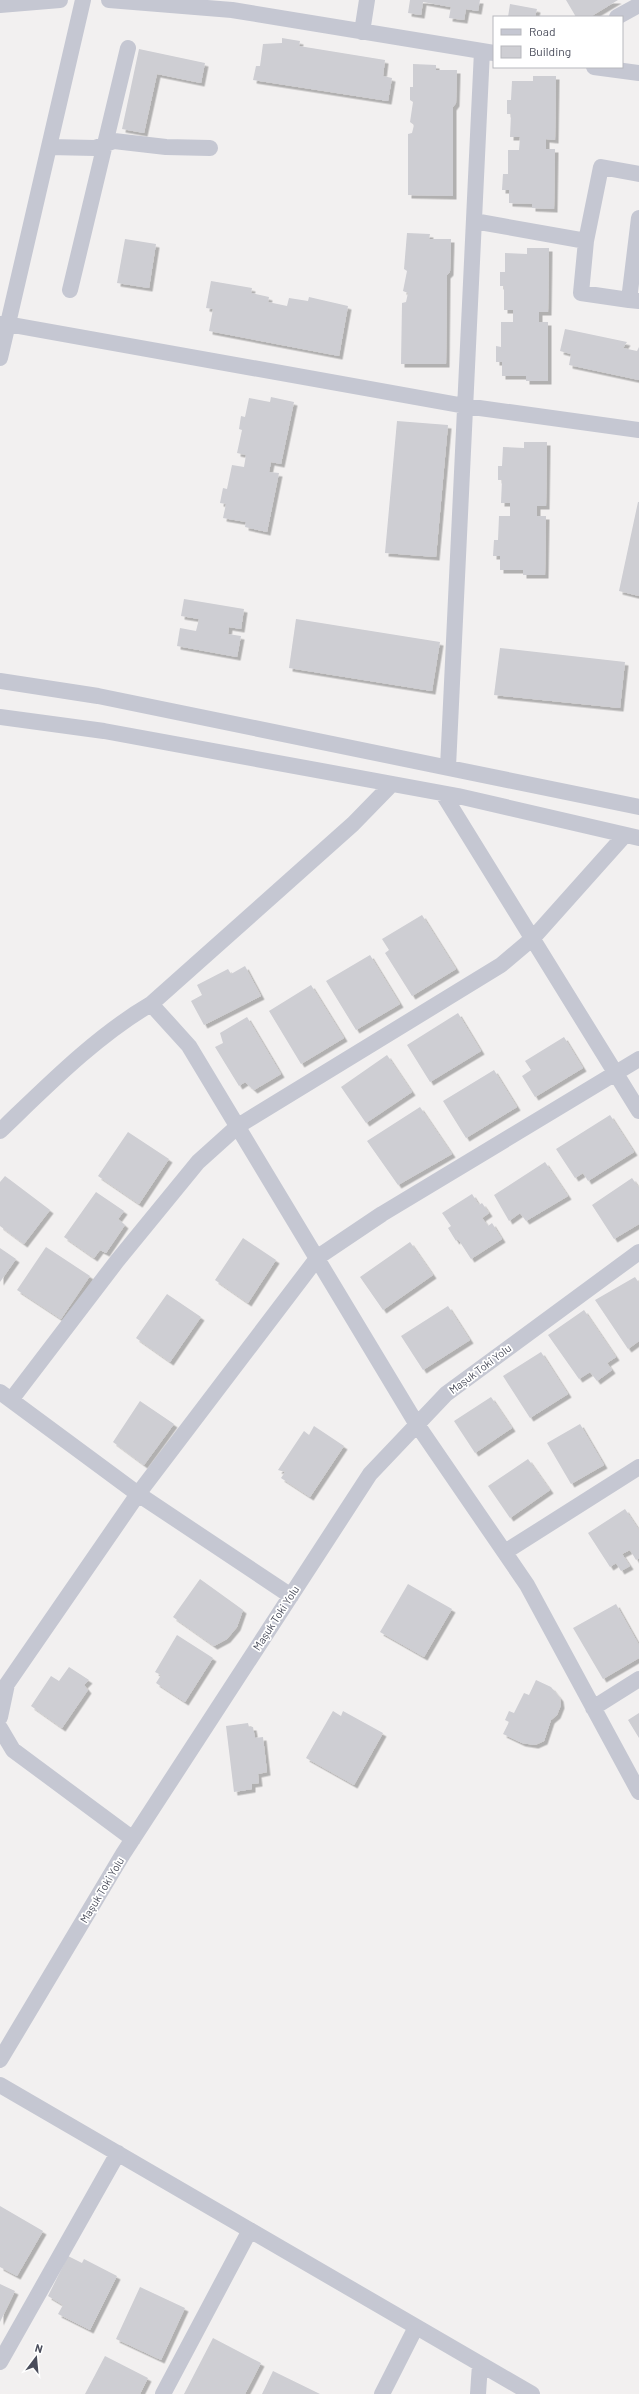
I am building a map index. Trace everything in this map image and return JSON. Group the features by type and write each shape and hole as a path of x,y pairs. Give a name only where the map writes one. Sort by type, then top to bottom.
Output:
{"street":[{"path":"0,5 60,0"},
{"path":"0,358 3,324 49,147 83,0"},
{"path":"109,0 233,5 362,32 488,52 474,221 448,767"},
{"path":"362,32 367,0"},
{"path":"619,16 639,5"},
{"path":"70,290 128,48"},
{"path":"602,68 639,73"},
{"path":"49,147 95,148 114,141 166,147 210,148"},
{"path":"639,174 601,167 586,241 582,293 634,300 639,218"},
{"path":"474,221 586,241"},
{"path":"3,324 465,406 639,430"},
{"path":"0,681 98,696 639,807"},
{"path":"0,717 104,732 392,784 632,836"},
{"path":"0,1131 44,1088 128,1017 151,1004 353,824 392,784"},
{"path":"443,794 639,1111"},
{"path":"291,1596 138,1494 6,1396 198,1162 238,1126 501,965 533,938 632,836"},
{"path":"151,1004 189,1046 416,1423 527,1585 639,1792"},
{"path":"0,1717 8,1684 138,1494 318,1258 382,1214 639,1059"},
{"name":"Maşuk Toki Yolu","path":"0,2060 133,1839 370,1474 416,1423 446,1394 639,1252"},
{"path":"505,1552 639,1467"},
{"path":"593,1708 639,1679"},
{"path":"0,1728 13,1750 133,1839"},
{"path":"0,2084 532,2394"},
{"path":"0,2362 118,2153"},
{"path":"164,2394 250,2230"},
{"path":"382,2394 416,2327"},
{"path":"478,2394 480,2364"}],"building":[{"path":"410,0 480,0 478,11 466,9 464,20 449,18 451,7 423,2 421,15 408,13"},
{"path":"566,0 618,0 592,16 575,16"},
{"path":"510,4 537,9 535,16 508,16"},
{"path":"282,38 300,41 299,46 385,60 383,76 392,78 388,101 253,80 256,66 260,66 263,44 282,43"},
{"path":"139,49 205,63 201,83 157,74 144,133 122,129"},
{"path":"413,64 436,65 436,70 457,70 456,103 453,107 453,196 408,195 408,134 412,133 414,125 410,122 413,102 410,100 410,87 413,87"},
{"path":"533,76 556,76 555,140 546,139 546,149 555,149 554,209 532,208 532,204 509,203 509,190 502,190 503,174 508,174 508,150 519,150 520,137 510,137 511,114 507,114 507,100 511,100 512,81 533,81"},
{"path":"407,233 430,234 429,239 451,239 450,272 447,275 446,364 401,364 402,303 406,302 408,293 403,291 407,271 404,269"},
{"path":"125,239 156,244 149,288 117,283"},
{"path":"527,248 549,248 548,312 539,312 539,322 548,322 548,381 526,381 526,376 502,376 502,362 496,362 496,346 501,347 501,322 513,322 513,310 504,310 504,286 500,286 500,272 505,272 505,253 527,254"},
{"path":"211,281 252,288 251,293 269,297 268,302 287,306 289,298 308,301 309,297 348,306 339,356 209,331 213,309 206,308"},
{"path":"565,329 627,342 623,348 637,351 639,347 639,380 569,365 571,354 560,351"},
{"path":"271,397 294,402 281,464 271,462 269,472 279,473 267,532 245,527 246,522 223,518 226,504 220,503 223,488 227,489 232,465 244,467 246,455 237,453 242,430 239,429 241,416 245,417 249,398 270,402"},
{"path":"397,421 448,425 436,557 385,553"},
{"path":"524,442 547,442 546,506 537,506 537,516 546,516 545,575 523,575 523,570 500,570 500,556 493,556 494,540 498,540 499,516 510,516 510,503 501,503 502,480 498,480 498,466 502,466 503,447 524,448"},
{"path":"639,502 639,596 619,591"},
{"path":"184,599 244,609 241,629 229,627 228,634 241,636 237,657 177,646 180,628 196,631 199,619 181,616"},
{"path":"296,619 440,642 432,691 289,668"},
{"path":"500,648 625,662 620,708 494,695"},
{"path":"422,915 456,969 412,996 385,953 389,950 382,939"},
{"path":"370,955 400,1004 356,1030 326,981"},
{"path":"245,966 261,996 204,1025 191,1001 202,995 197,985 228,969 231,974"},
{"path":"311,985 344,1038 301,1064 269,1011"},
{"path":"458,1013 481,1051 430,1082 407,1045"},
{"path":"247,1017 281,1074 254,1090 245,1082 239,1086 215,1047 223,1043 220,1033"},
{"path":"564,1037 583,1068 535,1097 522,1076 531,1070 525,1061"},
{"path":"387,1055 412,1092 366,1123 341,1087"},
{"path":"494,1070 517,1107 466,1138 443,1101"},
{"path":"420,1107 452,1154 398,1185 367,1141"},
{"path":"610,1115 634,1152 588,1181 583,1173 575,1178 556,1149"},
{"path":"128,1132 169,1159 139,1204 98,1176"},
{"path":"545,1162 568,1196 526,1221 520,1213 509,1221 494,1195"},
{"path":"5,1176 50,1210 24,1244 0,1226 0,1182"},
{"path":"632,1178 639,1188 639,1224 614,1239 592,1205"},
{"path":"96,1192 124,1211 118,1219 125,1225 106,1253 100,1250 94,1258 64,1237"},
{"path":"472,1194 479,1205 482,1203 489,1213 482,1218 488,1226 492,1223 502,1239 471,1259 458,1239 456,1241 448,1228 451,1226 442,1213"},
{"path":"243,1238 276,1260 248,1303 215,1280"},
{"path":"410,1242 433,1275 383,1310 360,1277"},
{"path":"46,1247 90,1276 61,1319 17,1290"},
{"path":"0,1248 16,1259 0,1282"},
{"path":"635,1277 639,1283 639,1341 628,1349 595,1300"},
{"path":"167,1294 201,1317 170,1362 136,1338"},
{"path":"448,1306 470,1340 423,1370 401,1336"},
{"path":"584,1310 616,1357 607,1363 612,1370 597,1381 590,1372 579,1379 548,1335"},
{"path":"541,1352 568,1394 530,1418 503,1376"},
{"path":"491,1397 512,1428 475,1453 454,1421"},
{"path":"140,1401 174,1424 144,1465 113,1442"},
{"path":"580,1424 604,1465 571,1484 547,1443"},
{"path":"314,1426 344,1446 310,1497 281,1478 285,1472 278,1470 304,1431 309,1435"},
{"path":"528,1459 550,1490 510,1518 488,1486"},
{"path":"625,1509 639,1530 639,1558 636,1560 630,1550 622,1554 630,1566 621,1571 616,1563 610,1567 588,1533"},
{"path":"200,1579 243,1610 237,1627 227,1639 214,1646 173,1617"},
{"path":"408,1584 452,1609 424,1657 380,1632"},
{"path":"616,1604 639,1645 639,1658 603,1679 573,1628"},
{"path":"177,1635 213,1658 185,1702 156,1683 161,1675 155,1672"},
{"path":"69,1667 89,1680 84,1685 88,1690 62,1728 31,1706 51,1676 59,1681"},
{"path":"536,1680 551,1687 560,1698 561,1705 557,1715 551,1720 544,1741 535,1745 522,1743 503,1734 509,1722 505,1720 509,1711 514,1713 524,1693 529,1695"},
{"path":"333,1711 341,1716 343,1711 383,1733 354,1785 306,1758"},
{"path":"639,1713 639,1738 628,1720"},
{"path":"248,1723 249,1727 253,1727 255,1738 263,1737 267,1772 258,1774 259,1783 252,1784 252,1789 234,1792 226,1726"},
{"path":"0,2206 43,2231 17,2276 0,2267"},
{"path":"68,2256 82,2263 84,2259 117,2276 90,2330 58,2314 63,2305 48,2296"},
{"path":"0,2284 15,2291 0,2322"},
{"path":"140,2287 185,2308 161,2360 116,2339"},
{"path":"213,2338 261,2363 245,2394 184,2394"},
{"path":"105,2356 148,2378 140,2394 85,2394"},
{"path":"273,2371 320,2394 262,2394"}]}
